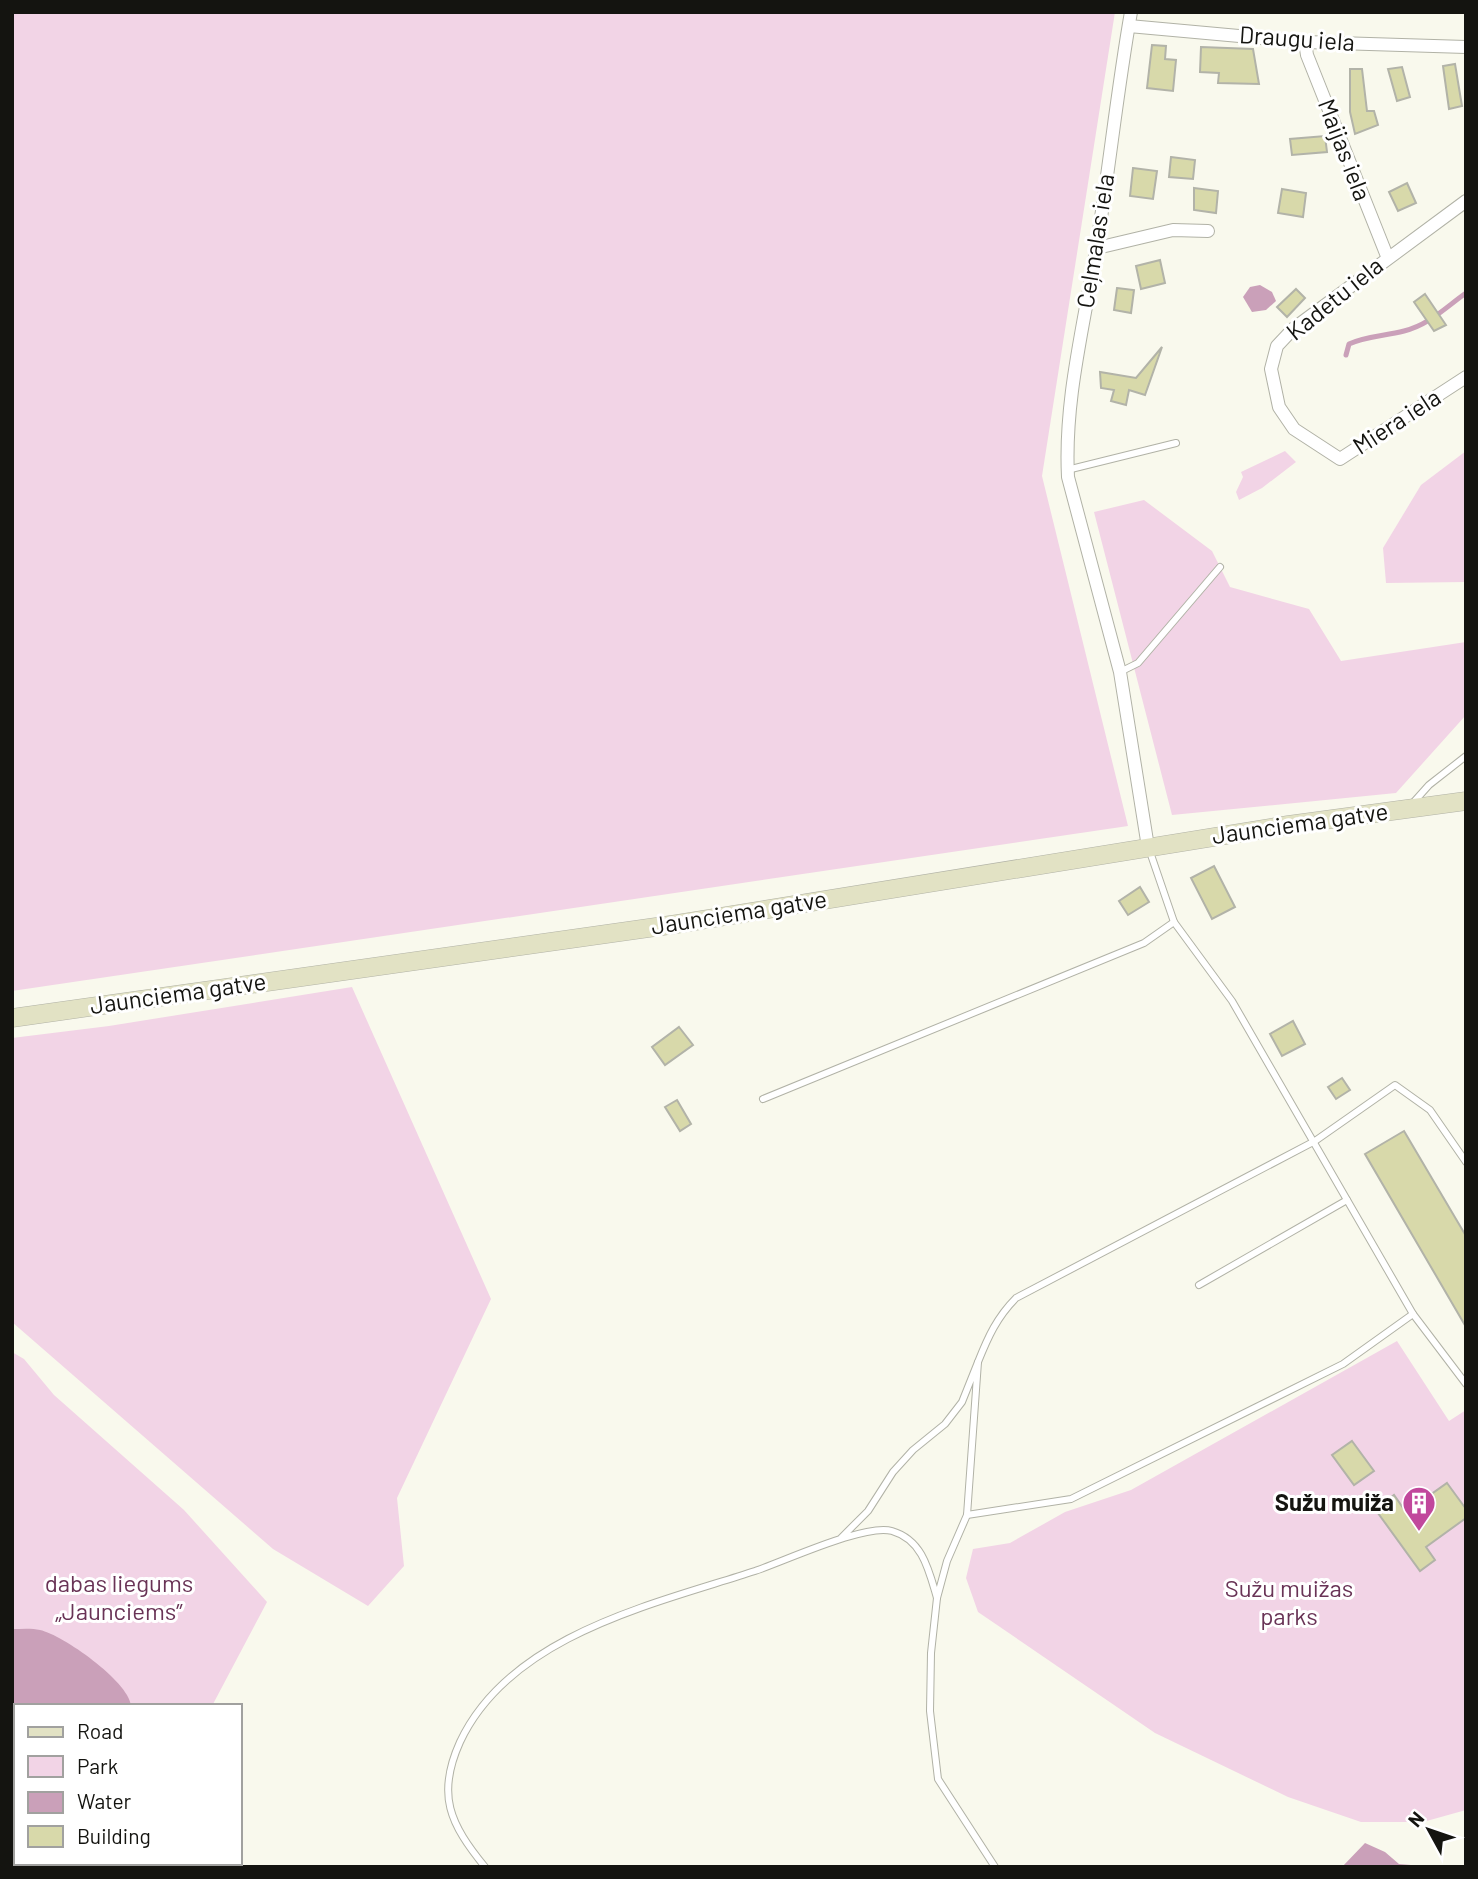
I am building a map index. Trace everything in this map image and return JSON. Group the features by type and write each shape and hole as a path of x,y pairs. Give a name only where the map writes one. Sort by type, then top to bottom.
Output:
{"main road":[{"name":"Jaunciema gatve","path":"12,1018 677,924 1148,847 1466,801"}],"street":[{"name":"Ceļmalas iela","path":"1132,12 1097,248 1068,411 1067,470 1119,672 1148,847"},
{"name":"Draugu iela","path":"1129,26 1305,42 1466,47"},
{"name":"Maijas iela","path":"1305,42 1307,55 1387,256"},
{"name":"Kadetu iela","path":"1293,429 1279,407 1271,369 1277,346 1327,300 1466,201"},
{"path":"1097,248 1173,230 1208,231"},
{"name":"Miera iela","path":"1293,429 1340,459 1466,377"}],"lane":[{"path":"1067,470 1176,443"},
{"path":"1119,672 1138,663 1220,568"},
{"path":"1409,808 1429,785 1466,756"},
{"path":"1148,847 1174,922 1232,1001 1413,1314 1466,1384"},
{"path":"763,1099 1144,943 1174,922"},
{"path":"839,1539 868,1511 893,1472 913,1450 945,1424 962,1402 989,1333 1002,1312 1016,1298 1315,1141 1395,1085 1430,1110 1466,1162"},
{"path":"1199,1285 1347,1200"},
{"path":"967,1515 1071,1499 1343,1364 1413,1314"},
{"path":"978,1362 967,1515 947,1561 937,1598 931,1653 930,1711 938,1779 995,1867"},
{"path":"485,1867 464,1841 450,1813 447,1789 449,1765 465,1732 505,1682 570,1639 615,1618 863,1531 891,1531 917,1546 926,1563 937,1598"}],"green space":[{"path":"12,12 1115,12 1042,476 1128,826 12,991"},
{"path":"1285,451 1296,462 1262,488 1239,500 1236,492 1243,477 1241,472"},
{"path":"1466,451 1466,582 1386,583 1383,548 1421,485"},
{"path":"1144,500 1212,551 1230,587 1309,609 1341,661 1466,642 1466,715 1396,793 1172,815 1094,512"},
{"path":"352,987 491,1299 397,1498 404,1566 368,1606 273,1549 12,1322 12,1038 109,1026"},
{"name":"Sužu muižas parks","path":"1397,1341 1449,1421 1466,1410 1466,1810 1423,1822 1361,1822 1288,1797 1155,1733 978,1612 966,1578 973,1549 1010,1543 1065,1512 1131,1490"},
{"name":"dabas liegums „Jaunciems”","path":"12,1352 24,1359 54,1395 184,1510 267,1602 213,1704 14,1704 12,1867"}],"water":[{"path":"1260,285 1272,292 1276,301 1266,310 1252,312 1243,297 1250,287"},
{"path":"12,1629 30,1629 40,1630 64,1640 93,1660 119,1684 131,1704 14,1704 14,1865 190,1867 12,1867"},
{"path":"1365,1843 1385,1852 1399,1864 1435,1867 1342,1867"}],"building":[{"path":"1152,45 1166,46 1165,59 1176,60 1173,91 1147,88"},
{"path":"1201,47 1253,49 1259,84 1218,83 1219,73 1200,72"},
{"path":"1455,64 1462,106 1449,109 1443,66"},
{"path":"1402,67 1410,97 1397,101 1388,69"},
{"path":"1350,69 1362,69 1367,111 1374,111 1378,125 1355,134 1350,112"},
{"path":"1325,136 1327,152 1292,155 1290,139"},
{"path":"1171,157 1195,160 1193,179 1169,177"},
{"path":"1133,168 1157,171 1153,199 1130,196"},
{"path":"1407,183 1416,203 1398,211 1389,192"},
{"path":"1194,188 1218,191 1216,213 1194,210"},
{"path":"1282,189 1306,193 1303,217 1278,213"},
{"path":"1160,260 1165,283 1141,289 1136,266"},
{"path":"1117,288 1134,290 1131,313 1114,310"},
{"path":"1296,289 1305,298 1287,317 1277,307"},
{"path":"1425,294 1446,325 1434,331 1414,302"},
{"path":"1162,347 1145,395 1129,390 1126,405 1111,401 1114,390 1101,388 1100,372 1136,378"},
{"path":"1214,866 1235,907 1212,919 1191,878"},
{"path":"1140,887 1149,902 1128,915 1119,901"},
{"path":"1293,1021 1305,1044 1282,1056 1270,1034"},
{"path":"679,1027 693,1045 665,1065 652,1047"},
{"path":"1342,1078 1350,1090 1336,1099 1328,1087"},
{"path":"677,1100 691,1124 680,1131 665,1107"},
{"path":"1404,1131 1466,1236 1466,1327 1365,1154"},
{"path":"1352,1441 1374,1471 1354,1485 1332,1455"},
{"name":"Sužu muiža","path":"1447,1483 1466,1509 1466,1518 1426,1547 1435,1560 1420,1571 1375,1509 1394,1495 1406,1512"}],"waterway":[{"path":"1346,355 1349,344 1413,328 1429,320 1466,293"}],"place":[{"name":"Sužu muiža","path":"1419,1533"}]}
